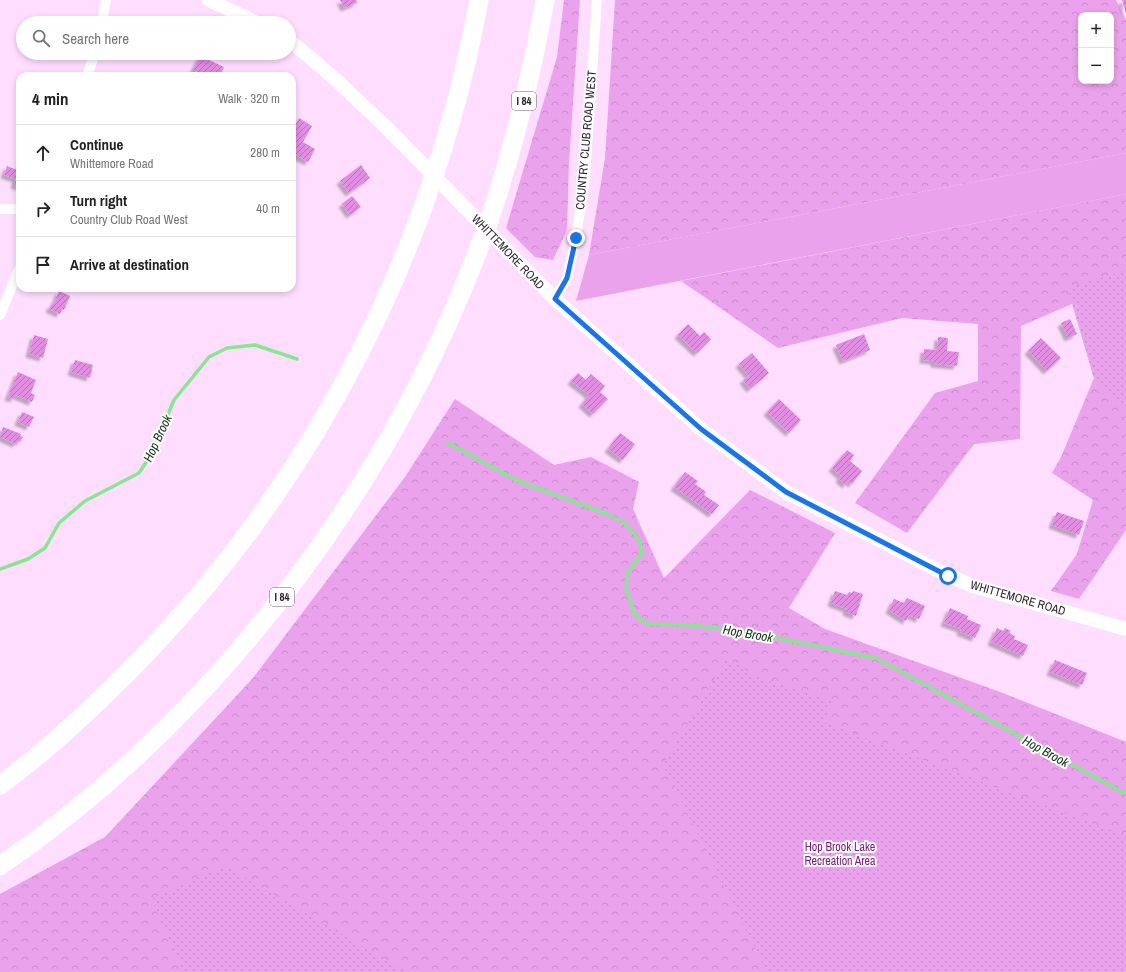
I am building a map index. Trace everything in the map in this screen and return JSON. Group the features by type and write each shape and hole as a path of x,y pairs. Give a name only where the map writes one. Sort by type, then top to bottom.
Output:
{"highway":[{"path":"0,785 57,739 127,673 197,598 261,516 318,429 369,336 397,274 424,208 459,97 479,0"},
{"name":"I 84","path":"0,866 51,829 135,757 210,681 283,596 345,508 390,434 437,344 474,258 495,200 521,114 534,59 545,0"}],"main road":[{"path":"209,0 242,16"},
{"name":"WHITTEMORE ROAD","path":"296,46 333,77 387,128 555,299 701,429 786,492 948,576 973,586 1126,629"}],"street":[{"path":"103,16 106,0"},
{"name":"COUNTRY CLUB ROAD WEST","path":"555,299 567,278 576,238 585,177 597,0"},
{"path":"88,72 93,60"},
{"path":"0,209 16,209"},
{"path":"0,315 16,277"}],"green space":[{"path":"564,0 580,0 569,163 567,230 553,260 535,257 506,228 557,57"},
{"path":"615,0 1116,0 1126,20 1126,153 589,255 605,158"},
{"path":"1126,153 1126,194 576,301 589,255"},
{"path":"1126,194 1126,530 1079,599 1051,591 1077,554 1093,500 1052,473 1061,457 1094,378 1072,304 1021,326 1020,439 974,444 907,533 855,503 935,393 978,381 978,324 902,318 778,348 681,281"},
{"path":"1126,270 1126,406 1094,378 1068,288"},
{"path":"455,399 554,465 591,457 639,482 633,509 664,578 750,490 835,533 789,608 825,629 1003,693 1126,742 1126,972 0,972 0,894 105,837 253,678 405,477"},
{"name":"Hop Brook Lake Recreation Area","path":"727,658 759,678 834,701 823,722 1126,836 1126,972 767,972 663,765"},
{"path":"225,866 407,972 184,972 151,899"}],"building":[{"path":"340,0 356,0 357,3 344,8"},
{"path":"1122,0 1126,0 1126,13"},
{"path":"198,60 209,60 224,67 222,72 198,72 193,70"},
{"path":"299,118 312,126 303,142 315,149 308,162 296,155 296,124"},
{"path":"361,165 370,178 349,193 340,181"},
{"path":"7,166 16,170 16,179 4,175"},
{"path":"352,196 361,207 350,215 342,204"},
{"path":"59,292 70,296 64,310 62,309 60,314 49,309 51,305 53,305"},
{"path":"1070,319 1077,334 1068,338 1061,323"},
{"path":"688,324 700,336 704,332 711,339 697,353 678,335"},
{"path":"864,334 870,350 843,361 836,345"},
{"path":"34,335 48,339 43,358 29,354"},
{"path":"938,337 948,338 947,351 959,352 957,366 934,364 934,361 923,360 924,349 937,350"},
{"path":"1041,338 1061,358 1047,371 1028,351"},
{"path":"752,353 769,373 750,389 743,380 749,376 739,364"},
{"path":"75,360 93,365 90,378 71,372"},
{"path":"18,372 36,380 31,393 35,395 32,402 15,395 14,399 8,397"},
{"path":"578,373 586,380 591,374 605,386 600,392 608,399 593,414 582,404 589,395 571,381"},
{"path":"779,399 801,420 789,433 767,412"},
{"path":"22,412 34,417 29,427 18,422"},
{"path":"3,427 21,434 20,436 23,437 20,442 18,441 16,444 0,437"},
{"path":"620,433 635,444 623,460 608,449"},
{"path":"847,450 854,455 850,461 862,471 852,484 848,481 846,485 839,479 841,476 832,468"},
{"path":"685,472 698,481 695,484 706,492 704,495 719,505 712,514 674,487"},
{"path":"1057,512 1084,521 1079,535 1052,525"},
{"path":"835,591 847,595 849,592 852,593 853,591 863,594 856,616 846,612 847,609 831,603"},
{"path":"907,598 925,606 919,619 909,615 906,621 889,610 894,599 904,603"},
{"path":"950,608 968,616 967,619 981,625 975,638 960,632 961,629 944,623"},
{"path":"997,628 1003,631 1005,628 1011,631 1009,633 1015,636 1014,639 1028,645 1023,656 991,642"},
{"path":"1055,660 1087,673 1082,685 1050,672"}],"waterway":[{"name":"Hop Brook","path":"0,569 28,559 45,548 59,523 85,501 139,473 151,455 174,400 209,357 227,348 255,345 297,359"},
{"name":"Hop Brook","path":"448,443 516,480 602,512 624,522 639,540 642,553 627,573 626,589 635,615 648,624 690,625 743,631 876,658 1126,794"}],"route":[{"path":"576,238 567,278 555,299 701,429 786,492 948,576"}]}
